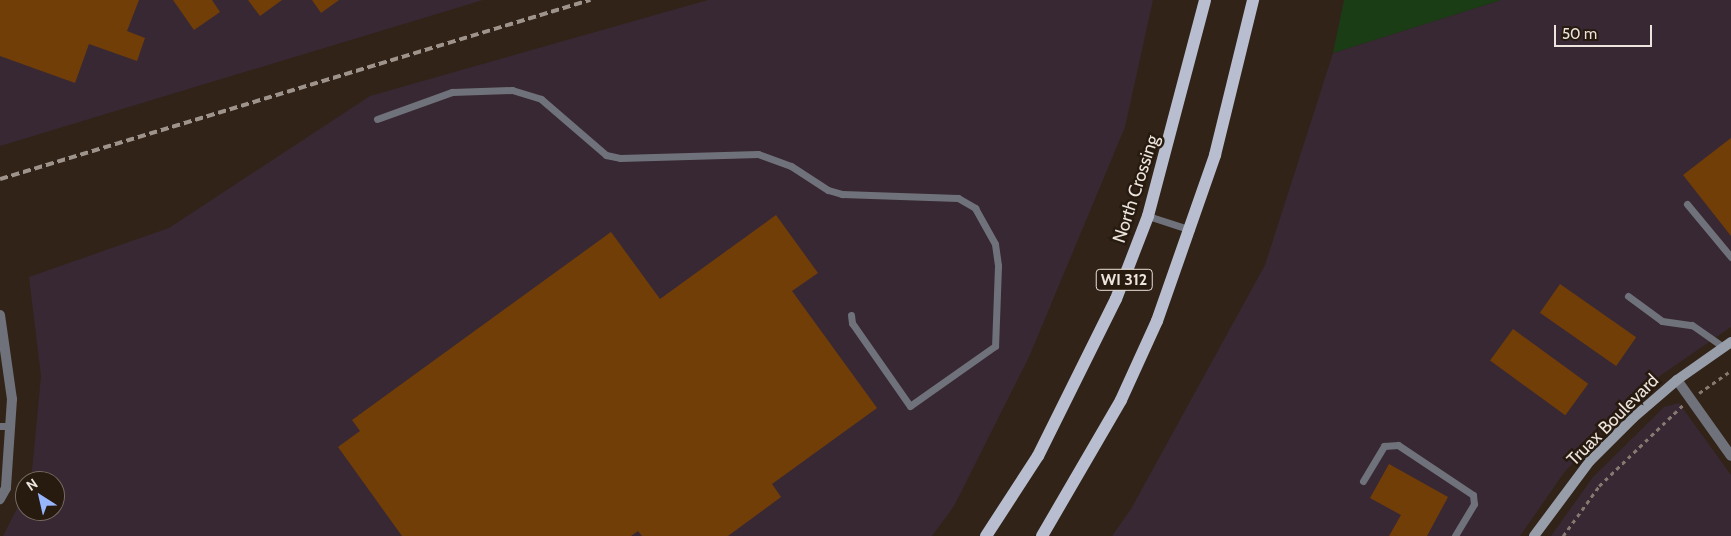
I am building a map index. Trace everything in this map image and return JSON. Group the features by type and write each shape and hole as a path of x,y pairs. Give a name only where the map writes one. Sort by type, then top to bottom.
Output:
{"main road":[{"name":"North Crossing","path":"986,536 1038,456 1079,379 1116,300 1148,216 1205,0"},
{"path":"1042,536 1121,400 1157,322 1191,230 1215,155 1252,0"},
{"name":"Truax Boulevard","path":"1534,536 1590,461 1678,380 1727,345"}],"street":[{"path":"0,315 12,400 5,426 6,488 0,499"},
{"path":"1678,380 1731,456"}],"lane":[{"path":"377,119 452,92 512,90 553,108 606,155 620,158 758,154 785,163 842,194 958,198 975,208 995,244 998,266 995,346 910,406 852,324 851,315"},
{"path":"1687,204 1731,257"},
{"path":"1148,216 1191,230"},
{"path":"1628,296 1662,321 1692,325 1727,345"},
{"path":"1362,481 1384,446 1398,445 1473,495 1474,504 1455,536"}],"path":[{"path":"1563,536 1599,486 1691,398 1731,371"}],"shaded area":[{"path":"0,0 483,0 0,146"},
{"path":"708,0 1153,0 1125,127 1029,357 954,506 932,536 3,536 15,513 15,521 65,521 65,471 32,471 41,376 29,277 169,228 370,96"},
{"path":"1501,0 1731,0 1731,327 1661,375 1605,426 1563,474 1520,536 1112,536 1131,509 1265,265 1333,53"},
{"path":"1679,403 1731,475 1731,536 1551,536 1593,477 1664,407"}],"green space":[{"path":"1344,0 1501,0 1333,53"}],"building":[{"path":"0,0 139,0 127,31 145,38 137,61 89,44 75,83 0,56"},
{"path":"173,0 212,0 220,12 194,30"},
{"path":"248,0 282,0 260,16"},
{"path":"312,0 339,0 321,13"},
{"path":"1731,138 1731,236 1683,175"},
{"path":"776,215 818,273 792,291 877,408 772,484 781,497 728,536 642,536 638,531 631,536 402,536 338,447 360,431 352,420 611,232 660,299"},
{"path":"1560,284 1636,337 1616,366 1540,313"},
{"path":"1513,329 1588,384 1565,415 1490,361"},
{"path":"1389,464 1448,497 1427,536 1389,536 1401,515 1370,498"}],"railway":[{"path":"0,179 590,0"}]}
